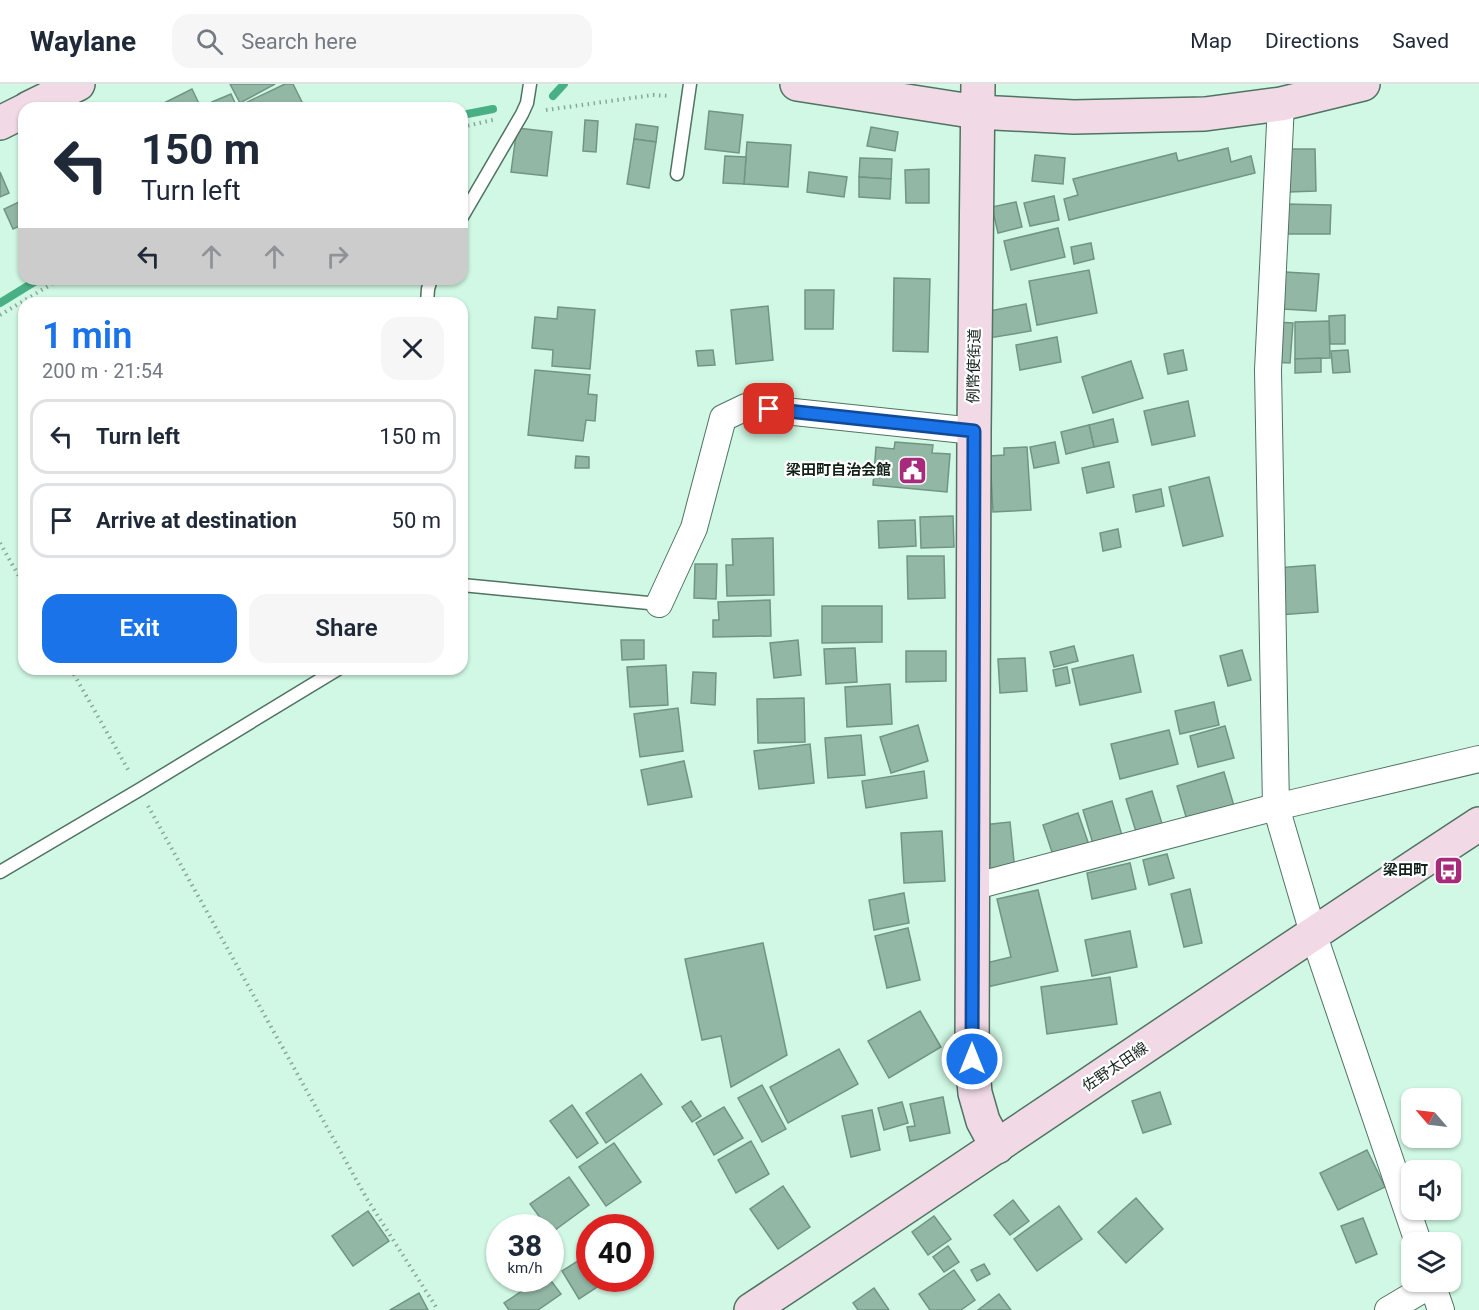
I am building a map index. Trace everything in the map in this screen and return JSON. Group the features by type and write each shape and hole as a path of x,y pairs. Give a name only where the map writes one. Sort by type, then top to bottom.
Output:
{"street":[{"path":"42,102 78,84"},
{"path":"797,84 977,98 1074,117 1204,114 1281,104 1363,84"},
{"name":"例幣使街道","path":"977,98 972,1059 975,1093 983,1121 997,1147"},
{"path":"1281,104 1268,370 1276,807 1313,933 1415,1232"},
{"path":"0,123 18,114"},
{"path":"659,604 694,528 723,418 746,406 974,431"},
{"path":"972,887 1276,807 1479,759"},
{"name":"佐野太田線","path":"751,1310 1479,824"},
{"path":"1388,1310 1416,1292"},
{"path":"1435,1292 1441,1310"}],"lane":[{"path":"468,207 522,114 527,103 530,84"},
{"path":"677,174 690,84"},
{"path":"468,586 659,604"},
{"path":"0,872 328,675"}],"path":[{"path":"468,126 522,114 653,95 688,97"},
{"path":"30,297 50,285"},
{"path":"0,315 18,304"},
{"path":"0,543 18,574"},
{"path":"74,675 367,1199 438,1310"}],"building":[{"path":"230,84 275,84 242,102 239,102"},
{"path":"285,84 293,84 302,102 247,102"},
{"path":"192,89 198,102 166,102"},
{"path":"231,94 235,102 212,102"},
{"path":"709,111 743,115 739,153 705,149"},
{"path":"585,120 598,121 596,152 583,151"},
{"path":"636,124 658,127 656,142 634,139"},
{"path":"871,127 898,132 895,151 867,146"},
{"path":"517,128 552,132 547,176 511,172"},
{"path":"634,139 656,142 649,188 627,184"},
{"path":"747,142 791,145 788,187 744,184"},
{"path":"1228,148 1231,162 1251,156 1255,173 1069,220 1064,199 1078,195 1073,179 1176,153 1178,161"},
{"path":"1288,149 1315,149 1316,191 1289,192"},
{"path":"1035,155 1065,158 1063,184 1032,181"},
{"path":"725,156 746,157 744,184 723,183"},
{"path":"860,158 892,159 891,179 859,177"},
{"path":"929,169 929,203 906,203 905,170"},
{"path":"0,172 9,193 0,197"},
{"path":"809,172 847,177 844,197 807,192"},
{"path":"859,177 891,179 890,199 859,197"},
{"path":"1054,196 1059,220 1030,226 1024,203"},
{"path":"18,202 18,227 13,229 4,209"},
{"path":"1016,202 1022,227 998,233 992,207"},
{"path":"1285,204 1331,205 1330,234 1284,234"},
{"path":"1058,228 1065,257 1011,270 1004,241"},
{"path":"1091,243 1094,259 1074,264 1071,247"},
{"path":"1089,270 1097,313 1037,325 1029,281"},
{"path":"1285,272 1319,274 1316,311 1283,309"},
{"path":"894,278 930,279 928,352 893,351"},
{"path":"805,290 834,290 833,329 805,329"},
{"path":"1026,304 1031,331 989,338 984,312"},
{"path":"768,306 773,360 736,364 731,310"},
{"path":"558,307 595,310 590,369 552,366 553,350 532,348 535,317 557,319"},
{"path":"1345,315 1345,344 1330,344 1329,316"},
{"path":"1329,321 1330,358 1295,359 1295,322"},
{"path":"1275,322 1293,323 1290,363 1272,362"},
{"path":"1057,337 1061,362 1020,370 1016,345"},
{"path":"713,350 715,365 698,366 696,351"},
{"path":"1183,350 1187,370 1168,374 1164,354"},
{"path":"1348,350 1350,372 1333,373 1331,351"},
{"path":"1321,358 1321,372 1295,373 1295,359"},
{"path":"1131,361 1143,398 1093,413 1082,377"},
{"path":"535,370 590,375 588,394 597,395 595,421 586,420 583,441 528,435"},
{"path":"1188,401 1195,436 1152,445 1144,411"},
{"path":"1113,419 1118,442 1094,447 1089,425"},
{"path":"1089,425 1094,447 1066,454 1061,432"},
{"name":"梁田町自治会館","path":"895,442 933,445 932,453 950,454 947,492 873,485 876,447 894,449"},
{"path":"1055,442 1059,463 1034,468 1030,447"},
{"path":"1027,447 1031,510 993,512 990,456 1004,455 1004,448"},
{"path":"576,456 589,457 589,468 575,468"},
{"path":"1109,462 1114,487 1087,493 1082,468"},
{"path":"1209,477 1223,536 1183,546 1169,487"},
{"path":"1161,489 1164,506 1136,512 1133,495"},
{"path":"953,516 954,547 921,548 920,517"},
{"path":"915,520 916,546 879,548 878,521"},
{"path":"1118,529 1121,547 1103,551 1100,533"},
{"path":"773,538 774,595 727,596 726,565 733,565 732,539"},
{"path":"907,556 944,556 945,598 908,599"},
{"path":"695,564 717,564 716,599 694,598"},
{"path":"1315,565 1318,612 1279,615 1276,568"},
{"path":"770,600 771,636 713,637 713,620 719,620 718,602"},
{"path":"822,606 882,606 882,642 822,643"},
{"path":"621,640 644,640 644,659 622,660"},
{"path":"798,640 801,675 774,678 770,643"},
{"path":"1074,646 1078,661 1054,667 1050,652"},
{"path":"855,648 857,682 826,684 824,649"},
{"path":"1242,650 1251,680 1228,686 1220,656"},
{"path":"906,651 946,651 946,681 906,682"},
{"path":"1133,655 1141,692 1080,705 1072,669"},
{"path":"1025,658 1027,691 1000,693 998,659"},
{"path":"666,665 668,705 630,707 627,667"},
{"path":"1067,667 1070,683 1056,686 1053,670"},
{"path":"693,672 716,673 715,705 691,703"},
{"path":"890,684 892,724 847,727 845,687"},
{"path":"804,698 805,742 758,743 757,699"},
{"path":"1214,702 1219,725 1180,734 1175,711"},
{"path":"678,708 683,751 640,757 634,714"},
{"path":"918,725 928,761 891,773 880,737"},
{"path":"1225,726 1234,758 1198,767 1190,736"},
{"path":"1169,730 1178,764 1120,779 1111,744"},
{"path":"861,735 865,775 828,778 825,738"},
{"path":"810,744 814,783 759,789 754,751"},
{"path":"684,761 692,797 648,805 641,770"},
{"path":"924,771 927,798 866,808 862,781"},
{"path":"1224,772 1234,806 1187,820 1177,786"},
{"path":"1152,791 1163,827 1137,835 1126,799"},
{"path":"1112,801 1123,839 1094,847 1083,810"},
{"path":"1078,813 1089,845 1054,858 1043,825"},
{"path":"1010,822 1015,871 987,874 982,825"},
{"path":"942,831 945,881 904,883 901,833"},
{"path":"1167,854 1174,878 1149,885 1143,860"},
{"path":"1130,863 1136,889 1092,899 1087,873"},
{"path":"1190,889 1202,943 1184,947 1171,894"},
{"path":"1038,890 1058,971 987,987 986,963 1011,957 997,899"},
{"path":"904,893 909,923 874,930 869,900"},
{"path":"908,928 920,980 887,988 875,936"},
{"path":"1130,931 1137,967 1092,976 1085,940"},
{"path":"763,943 787,1055 731,1087 721,1036 702,1040 685,959"},
{"path":"1110,977 1117,1024 1047,1034 1041,987"},
{"path":"920,1011 941,1047 889,1078 868,1041"},
{"path":"839,1049 858,1084 788,1123 770,1087"},
{"path":"641,1074 662,1104 606,1143 586,1113"},
{"path":"762,1085 786,1129 762,1142 738,1098"},
{"path":"1160,1092 1171,1124 1143,1133 1132,1101"},
{"path":"943,1097 950,1133 910,1141 907,1127 915,1126 910,1104"},
{"path":"691,1101 701,1116 692,1122 682,1107"},
{"path":"902,1102 908,1123 884,1130 878,1108"},
{"path":"572,1105 598,1143 577,1158 550,1121"},
{"path":"724,1107 743,1138 714,1155 696,1123"},
{"path":"872,1110 880,1150 851,1157 842,1116"},
{"path":"751,1141 769,1174 736,1193 718,1160"},
{"path":"614,1143 641,1182 606,1206 579,1167"},
{"path":"1367,1150 1385,1187 1338,1210 1320,1173"},
{"path":"569,1177 589,1205 564,1223 564,1214 537,1214 530,1204"},
{"path":"783,1186 810,1227 778,1249 750,1209"},
{"path":"1136,1198 1163,1229 1126,1263 1098,1232"},
{"path":"1013,1200 1029,1221 1010,1235 994,1215"},
{"path":"1059,1206 1082,1239 1037,1271 1014,1239"},
{"path":"368,1211 389,1241 353,1266 332,1236"},
{"path":"934,1216 951,1239 928,1255 912,1232"},
{"path":"1363,1218 1377,1254 1356,1263 1341,1226"},
{"path":"948,1246 959,1262 944,1272 933,1257"},
{"path":"576,1262 576,1292 590,1292 579,1299 564,1274 564,1270"},
{"path":"984,1264 990,1274 977,1281 971,1270"},
{"path":"954,1270 975,1300 961,1310 930,1310 919,1294"},
{"path":"874,1288 889,1310 858,1310 853,1303"},
{"path":"520,1292 560,1292 561,1294 538,1310 509,1310 504,1303"},
{"path":"419,1293 428,1310 390,1310"},
{"path":"999,1294 1011,1310 978,1310"}],"waterway":[{"path":"553,96 564,84"},
{"path":"468,114 493,109"},
{"path":"0,303 29,285"}],"place":[{"name":"梁田町自治会館","path":"912,470"},
{"name":"梁田町","path":"1449,870"}],"route":[{"path":"769,409 974,431 972,1059"}]}
